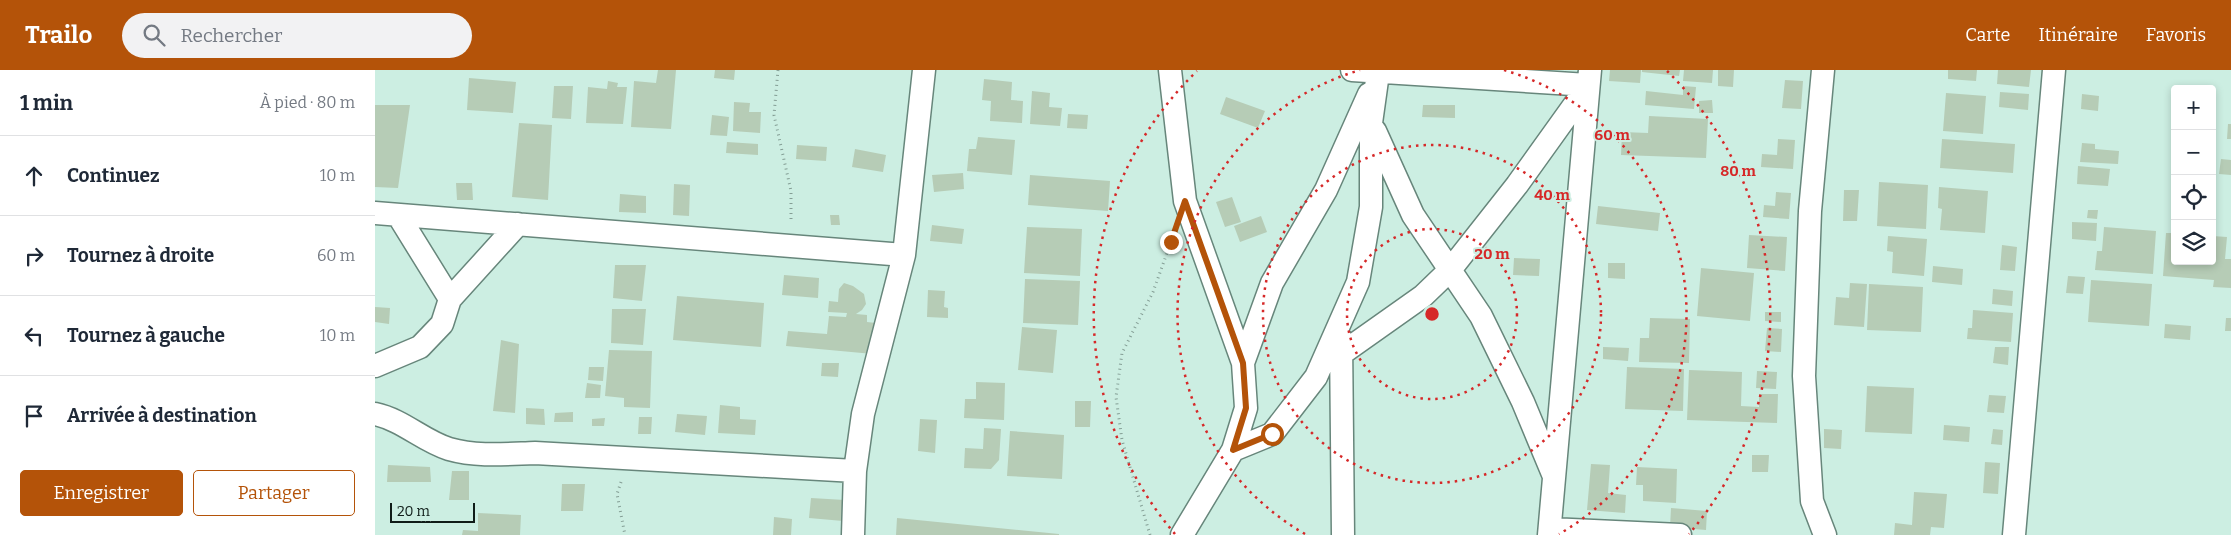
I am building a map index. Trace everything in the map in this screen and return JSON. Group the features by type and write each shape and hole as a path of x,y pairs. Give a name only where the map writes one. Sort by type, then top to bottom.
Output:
{"street":[{"path":"853,535 855,470 863,414 904,255 924,70"},
{"path":"1170,70 1185,201 1243,363 1246,408 1233,450 1182,535"},
{"path":"1352,70 1589,77"},
{"path":"1823,70 1810,211 1804,376 1812,500 1825,535"},
{"path":"2014,535 2054,70"},
{"path":"1243,363 1271,283 1326,190 1378,71"},
{"path":"1233,450 1272,434 1316,377 1358,282 1371,207 1371,123 1378,71"},
{"path":"1341,354 1423,296 1450,270 1517,185 1589,77"},
{"path":"1589,77 1549,532 1680,535"},
{"path":"1371,123 1413,216 1481,316 1523,402 1554,477"},
{"path":"375,213 904,255"},
{"path":"398,215 450,299"},
{"path":"375,366 420,346 442,324 450,299 519,224"},
{"path":"1341,320 1343,535"},
{"path":"375,414 390,417 448,448 483,455 535,453 855,470"}],"path":[{"path":"777,70 774,115 791,191 791,246"},
{"path":"1150,535 1122,440 1116,397 1122,353 1153,292 1185,201"},
{"path":"625,535 617,494 627,458"}],"building":[{"path":"658,70 676,70 671,129 631,127 634,81 656,83"},
{"path":"715,70 735,70 734,80 714,78"},
{"path":"1610,70 1641,70 1640,83 1609,81"},
{"path":"1642,70 1680,70 1679,76 1642,72"},
{"path":"1684,70 1713,70 1712,83 1683,81"},
{"path":"1718,70 1734,70 1733,87 1718,86"},
{"path":"1948,70 1977,70 1976,81 1948,79"},
{"path":"1998,70 2031,70 2029,87 1997,84"},
{"path":"469,78 516,82 513,113 467,110"},
{"path":"984,79 1012,82 1011,100 1023,101 1022,123 990,121 991,101 982,100"},
{"path":"1785,80 1803,81 1801,109 1782,108"},
{"path":"608,81 618,83 617,87 627,87 623,124 586,123 588,87 607,89"},
{"path":"554,86 573,86 571,119 552,118"},
{"path":"1683,86 1696,87 1694,109 1645,105 1646,91 1683,95"},
{"path":"1032,91 1050,93 1049,107 1062,108 1060,126 1030,124"},
{"path":"2000,92 2029,94 2028,110 1999,107"},
{"path":"1946,93 1986,96 1983,134 1943,131"},
{"path":"2082,94 2099,96 2098,111 2081,109"},
{"path":"1226,97 1265,111 1258,128 1220,114"},
{"path":"1712,100 1713,113 1699,113 1699,101"},
{"path":"734,102 750,103 749,112 761,112 760,133 733,131"},
{"path":"375,105 410,105 398,188 375,187"},
{"path":"1423,105 1455,105 1455,118 1422,117"},
{"path":"1068,114 1088,115 1087,129 1067,128"},
{"path":"712,115 729,117 727,136 710,135"},
{"path":"1649,116 1708,119 1706,158 1621,155 1622,132 1648,133"},
{"path":"519,123 552,125 548,200 512,197"},
{"path":"2228,124 2231,124 2231,139 2227,139"},
{"path":"978,137 1015,140 1012,175 967,171 969,149 976,149"},
{"path":"1778,139 1795,140 1793,169 1761,167 1762,154 1777,155"},
{"path":"1942,139 2015,144 2013,173 1940,168"},
{"path":"727,142 758,144 758,155 726,153"},
{"path":"2082,143 2095,144 2095,149 2119,151 2118,164 2080,162"},
{"path":"797,145 827,147 826,161 796,159"},
{"path":"855,149 886,155 883,172 852,167"},
{"path":"2221,159 2231,160 2231,175 2219,174"},
{"path":"2078,166 2110,169 2108,186 2077,184"},
{"path":"963,173 964,189 934,192 932,175"},
{"path":"1030,175 1110,181 1108,211 1028,205"},
{"path":"1879,182 1928,185 1926,229 1877,226"},
{"path":"456,183 472,183 473,200 457,200"},
{"path":"674,184 690,185 689,216 673,215"},
{"path":"1939,187 1988,191 1985,233 1940,230 1942,209 1938,208"},
{"path":"1844,190 1859,190 1857,221 1843,221"},
{"path":"1776,192 1791,193 1789,219 1763,217 1764,205 1775,206"},
{"path":"620,194 646,196 646,213 619,212"},
{"path":"1232,197 1241,222 1225,227 1216,202"},
{"path":"1598,206 1660,213 1658,231 1596,224"},
{"path":"2088,210 2098,210 2097,219 2087,218"},
{"path":"830,215 839,215 840,225 831,225"},
{"path":"1261,216 1267,232 1240,242 1234,226"},
{"path":"2072,222 2097,223 2096,241 2072,239"},
{"path":"932,225 964,229 962,244 930,241"},
{"path":"1027,227 1082,229 1080,276 1024,273"},
{"path":"2104,227 2156,231 2153,274 2095,270 2097,251 2102,251"},
{"path":"2166,233 2171,233 2171,265 2216,265 2216,236 2227,237 2225,259 2231,259 2231,288 2213,287 2214,280 2163,276"},
{"path":"1749,235 1787,237 1785,271 1747,268"},
{"path":"1888,236 1927,239 1924,276 1892,273 1893,252 1887,251"},
{"path":"2002,245 2017,247 2015,271 2000,270"},
{"path":"1514,258 1540,259 1539,276 1513,275"},
{"path":"1608,263 1625,263 1625,279 1608,278"},
{"path":"615,265 646,265 642,301 613,298"},
{"path":"1933,266 1963,269 1962,285 1932,282"},
{"path":"1701,268 1754,273 1750,321 1697,316"},
{"path":"784,275 819,278 818,298 782,295"},
{"path":"2068,276 2085,277 2083,294 2066,293"},
{"path":"1025,279 1080,281 1078,325 1023,323"},
{"path":"2091,280 2152,284 2149,326 2088,322"},
{"path":"844,283 853,286 864,294 866,304 856,314 867,315 867,322 876,323 873,354 786,346 788,331 827,334 829,316 846,317 847,313 828,312 829,301 838,302 839,289"},
{"path":"1850,283 1867,284 1864,327 1834,325 1836,297 1849,298"},
{"path":"1869,284 1923,287 1921,332 1867,330"},
{"path":"1993,289 2013,291 2012,306 1992,304"},
{"path":"928,290 945,291 944,307 948,308 948,318 927,317"},
{"path":"677,296 764,303 761,347 673,340"},
{"path":"375,307 390,308 389,324 375,322"},
{"path":"612,309 646,309 643,345 611,343"},
{"path":"1973,310 2013,313 2011,342 1967,339 1968,328 1972,328"},
{"path":"1765,312 1781,312 1781,322 1765,321"},
{"path":"1650,318 1690,319 1689,363 1639,362 1640,338 1649,338"},
{"path":"2226,318 2231,318 2231,331 2225,331"},
{"path":"2165,324 2191,326 2190,340 2164,338"},
{"path":"1022,327 1057,330 1053,373 1018,370"},
{"path":"1767,328 1782,329 1781,352 1765,351"},
{"path":"501,340 519,344 515,413 493,411"},
{"path":"1603,347 1629,348 1628,361 1603,359"},
{"path":"1995,347 2009,347 2008,365 1993,363"},
{"path":"609,350 652,351 650,408 624,407 624,398 605,396"},
{"path":"822,363 839,363 838,377 821,376"},
{"path":"589,367 604,367 603,381 588,380"},
{"path":"1627,367 1684,369 1683,411 1625,409"},
{"path":"1689,370 1742,372 1741,406 1759,407 1759,394 1778,394 1777,423 1687,420"},
{"path":"1757,371 1777,372 1776,389 1756,388"},
{"path":"976,382 1005,383 1004,420 964,418 965,399 976,399"},
{"path":"587,383 601,385 600,398 585,398"},
{"path":"1867,386 1914,388 1912,434 1865,432"},
{"path":"1989,395 2006,396 2004,413 1987,412"},
{"path":"1075,401 1091,401 1090,427 1075,427"},
{"path":"720,405 740,407 740,419 756,420 755,435 718,433"},
{"path":"526,408 544,409 545,425 526,424"},
{"path":"573,412 573,422 554,422 555,413"},
{"path":"677,414 707,416 705,435 675,432"},
{"path":"639,417 652,417 651,434 638,434"},
{"path":"605,418 604,426 592,426 592,419"},
{"path":"920,419 937,420 935,453 918,451"},
{"path":"1944,425 1970,427 1969,442 1943,440"},
{"path":"984,428 1001,429 999,460 991,469 964,468 965,448 983,449"},
{"path":"1824,429 1842,430 1841,449 1824,448"},
{"path":"1993,429 2003,430 2002,445 1991,444"},
{"path":"1010,431 1064,435 1062,479 1007,476"},
{"path":"1752,455 1769,455 1768,472 1752,472"},
{"path":"1985,462 2000,463 1998,494 1983,493"},
{"path":"1591,464 1610,465 1608,493 1626,495 1625,513 1587,510"},
{"path":"388,465 430,467 431,482 387,482"},
{"path":"1637,467 1677,469 1676,503 1643,501 1643,485 1636,485"},
{"path":"452,471 469,471 469,500 449,500"},
{"path":"562,484 585,484 583,511 561,511"},
{"path":"1914,492 1947,494 1944,528 1931,527 1930,535 1894,535 1895,523 1912,525"},
{"path":"811,498 845,500 843,521 809,518"},
{"path":"1671,508 1707,511 1706,530 1670,527"},
{"path":"478,513 521,515 520,535 462,535 463,530 478,531"},
{"path":"774,517 792,519 791,535 773,535"},
{"path":"897,518 1059,534 1059,535 896,535"}],"route":[{"path":"1171,242 1185,201 1243,363 1246,408 1233,450 1272,434"}]}
